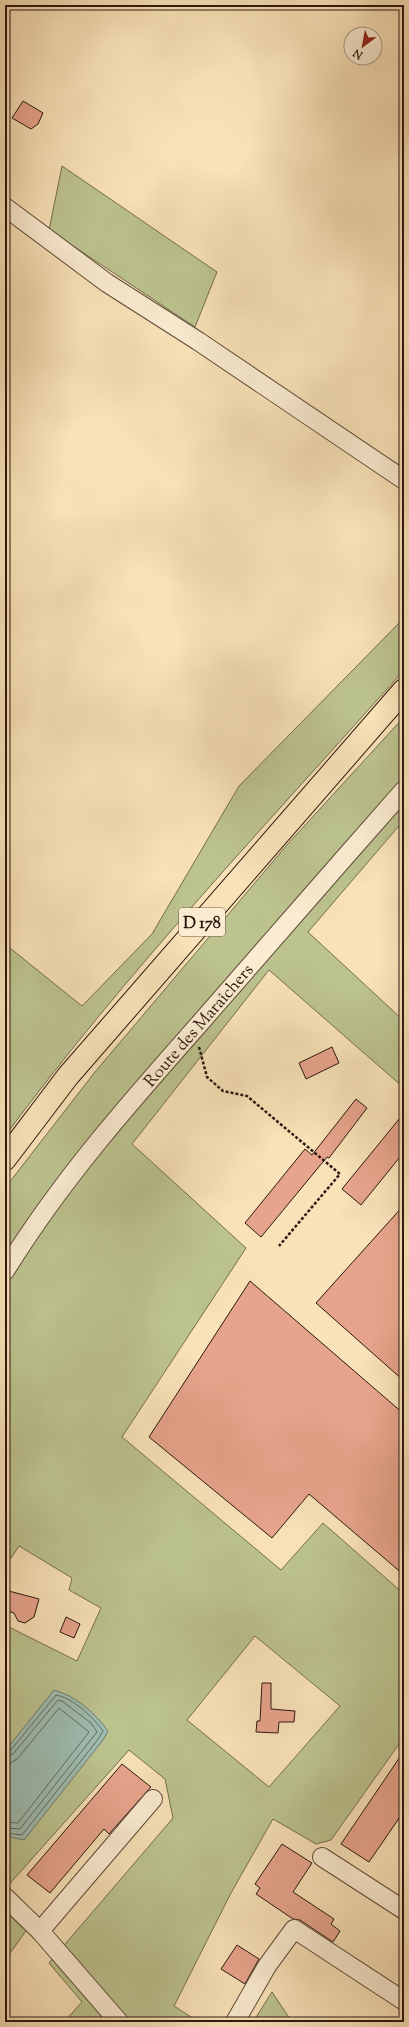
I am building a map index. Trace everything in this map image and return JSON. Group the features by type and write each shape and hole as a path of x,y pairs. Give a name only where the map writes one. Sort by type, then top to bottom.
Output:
{"main road":[{"name":"D 178","path":"5,1159 68,1076 404,690"}],"street":[{"path":"5,207 107,283 198,341 404,480"},
{"name":"Route des Maraîchers","path":"5,1271 28,1233 120,1114 404,790"},
{"path":"40,1931 153,1799"},
{"path":"322,1857 404,1910"},
{"path":"5,1898 40,1931 119,2022"},
{"path":"235,2022 267,1966 294,1930 404,2001"}],"path":[{"path":"200,1022 199,1046 207,1078 223,1090 247,1096 340,1174 280,1246"}],"green space":[{"path":"62,166 217,272 195,327 49,230"},
{"path":"404,618 404,670 199,898 149,956 52,1075 5,1136 5,944 82,1006 152,934 239,786"},
{"path":"404,717 404,820 308,932 404,1021 404,1088 269,970 132,1144 246,1248 122,1437 281,1570 323,1523 404,1594 404,1737 331,1840 316,1844 273,1819 231,1893 174,2006 199,2022 64,2022 82,2002 49,1963 173,1818 165,1779 129,1750 5,1889 5,1625 77,1661 101,1608 69,1590 72,1578 19,1546 11,1558 5,1560 5,1188 95,1072 286,846","holes":["255,1636 340,1706 269,1787 187,1720"]},
{"path":"5,1911 26,1931 5,1960"},
{"path":"272,1992 292,2022 253,2022"}],"water":[{"path":"54,1690 70,1696 84,1706 108,1731 103,1740 24,1840 5,1836 5,1751"}],"building":[{"path":"23,101 43,113 38,124 31,129 12,118"},
{"path":"332,1047 339,1063 306,1079 299,1063"},
{"path":"356,1099 367,1108 329,1158 327,1157 261,1237 245,1223 305,1149 312,1155"},
{"path":"404,1113 404,1152 361,1205 342,1189"},
{"path":"404,1205 404,1381 316,1303"},
{"path":"250,1281 404,1414 404,1575 309,1494 272,1538 149,1437"},
{"path":"5,1590 39,1599 34,1617 25,1623 18,1621 14,1613 5,1610"},
{"path":"66,1617 80,1624 74,1638 60,1632"},
{"path":"262,1683 271,1683 271,1709 295,1711 294,1722 279,1722 278,1733 256,1732 257,1721 260,1721"},
{"path":"404,1751 404,1811 369,1862 341,1844"},
{"path":"122,1764 151,1787 109,1834 104,1829 50,1893 27,1875"},
{"path":"282,1844 312,1863 293,1892 334,1919 331,1924 340,1931 333,1942 300,1920 293,1919 256,1894 260,1888 255,1884"},
{"path":"237,1945 259,1959 245,1984 221,1969"}]}
